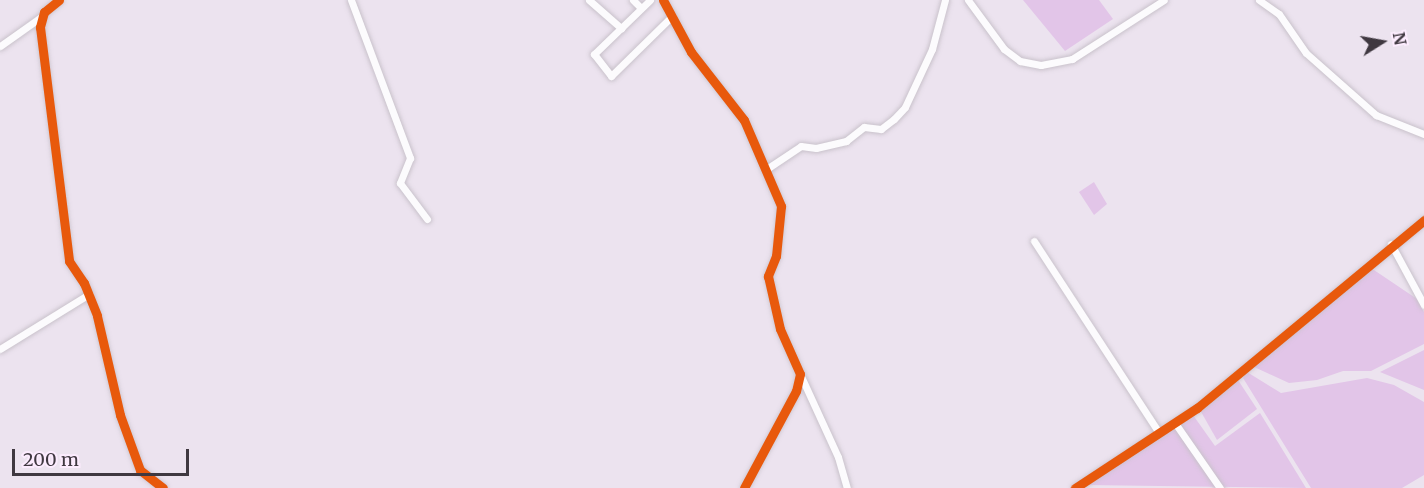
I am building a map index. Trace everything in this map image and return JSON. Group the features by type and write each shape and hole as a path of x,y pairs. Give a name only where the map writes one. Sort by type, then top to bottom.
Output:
{"street":[{"path":"0,46 41,17 59,0"},
{"path":"351,0 410,158 400,183 427,219"},
{"path":"589,0 621,28"},
{"path":"633,0 641,8"},
{"path":"650,0 594,54 611,76 672,16"},
{"path":"663,0 691,52 744,120 781,206 776,255 768,276 780,329 838,457 847,488"},
{"path":"765,170 801,146 816,148 846,141 864,127 881,129 894,119 905,107 932,49 945,0"},
{"path":"968,0 1010,55 1027,63 1050,65 1071,59 1164,0"},
{"path":"1259,0 1279,14 1306,53 1376,115 1424,134"},
{"path":"41,17 69,261 89,294 105,341 126,434 140,470 163,488"},
{"path":"1075,488 1175,423 1391,244 1424,220"},
{"path":"1034,241 1159,433"},
{"path":"1391,244 1424,305"},
{"path":"0,349 89,294"},
{"path":"744,488 796,391 800,374"},
{"path":"1175,423 1220,488"}],"shaded area":[{"path":"1023,0 1099,0 1113,19 1065,51"},
{"path":"1094,182 1107,204 1094,215 1079,192"},
{"path":"1371,268 1417,299 1424,312 1424,344 1371,371 1343,371 1317,380 1289,383 1252,366"},
{"path":"1424,350 1424,390 1380,372"},
{"path":"1247,372 1281,393 1367,378 1394,385 1424,402 1424,475 1402,488 1311,488 1243,378"},
{"path":"1238,380 1257,409 1217,440 1200,410"},
{"path":"1260,413 1306,488 1085,485 1193,415 1215,446"}],"cycle path":[{"path":"59,0 44,12 40,27 69,261 84,283 97,316 120,415 140,470 163,488"},
{"path":"663,0 691,52 744,120 781,206 776,256 768,276 780,329 800,374 796,391 744,488"},
{"path":"1075,488 1197,408 1424,220"}]}
